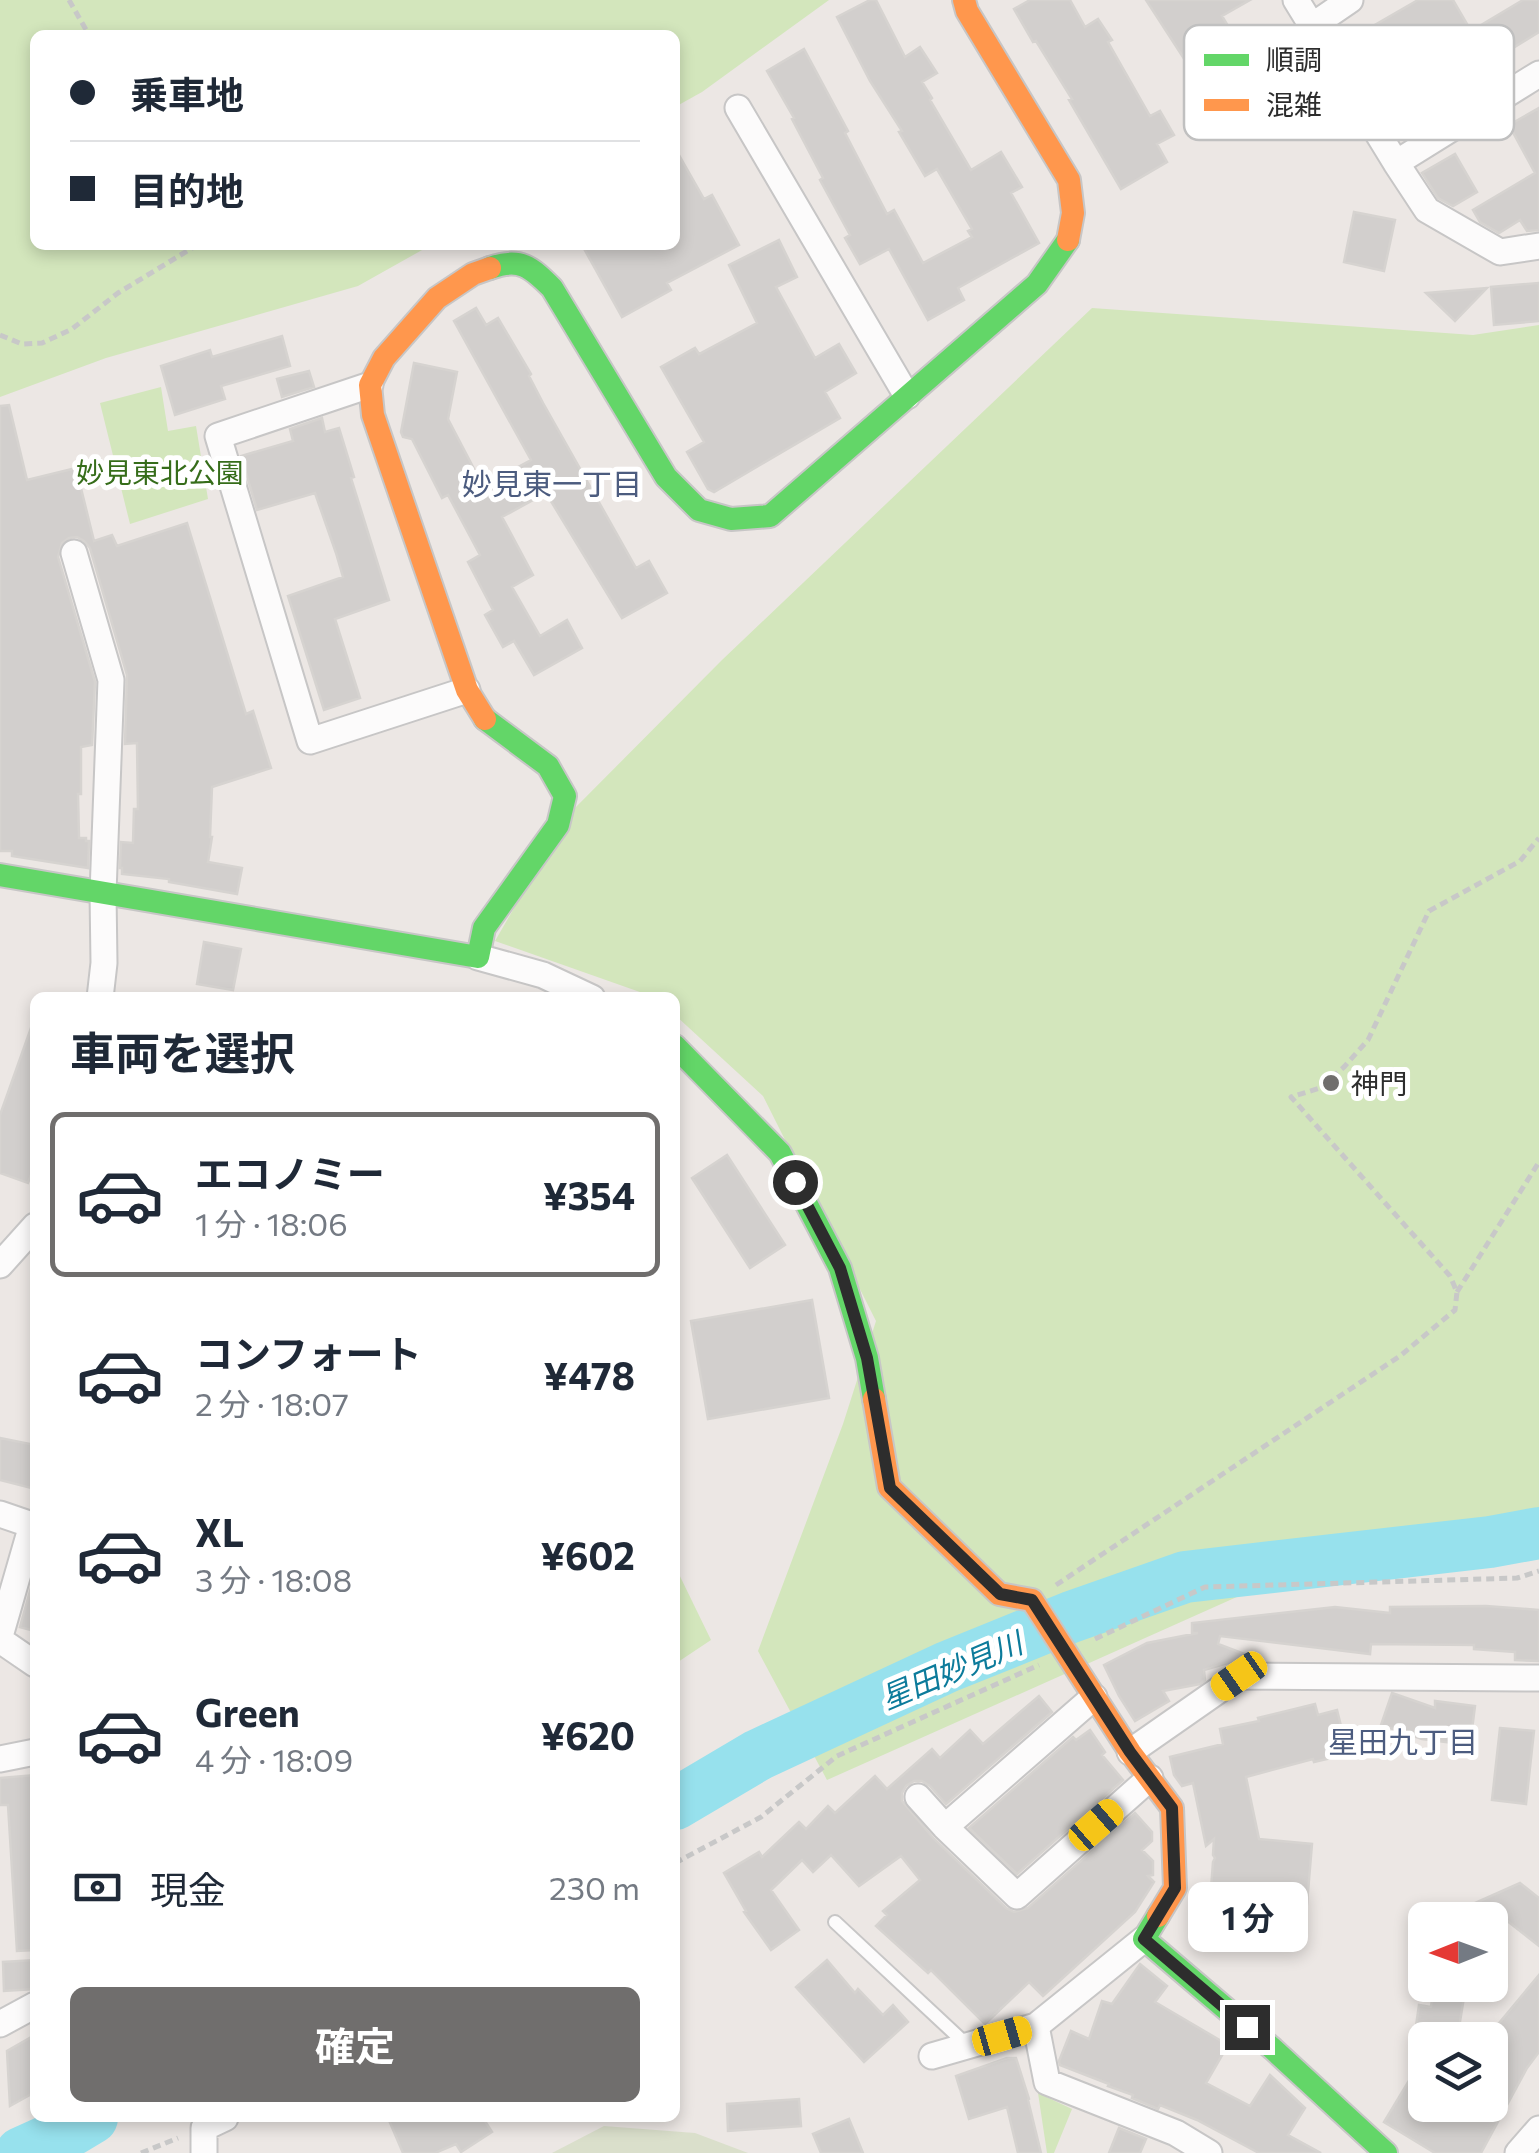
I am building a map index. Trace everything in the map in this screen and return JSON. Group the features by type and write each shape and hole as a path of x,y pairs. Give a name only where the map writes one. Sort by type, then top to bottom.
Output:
{"street":[{"path":"478,957 484,928 558,825 565,796 548,766 483,718 467,690 373,416 370,385 384,358 437,298 473,274 504,263 531,267 552,288 666,477 699,510 731,519 770,516 1037,284 1068,244 1075,210 1069,180 964,0"},
{"path":"1296,0 1311,25"},
{"path":"1313,25 1350,0"},
{"path":"1514,90 1539,74"},
{"path":"738,108 907,396"},
{"path":"1382,140 1427,210 1500,252 1539,246"},
{"path":"1396,163 1433,140"},
{"path":"370,385 218,436 310,741 467,690"},
{"path":"74,553 111,680 101,992"},
{"path":"0,876 478,957 543,975 579,992"},
{"path":"680,1051 780,1153 840,1268 867,1358 890,1488 1000,1594 1032,1600 1130,1752 1172,1808 1175,1888 1144,1939 1036,2026 932,2056"},
{"path":"0,1265 30,1232"},
{"path":"0,1514 30,1524"},
{"path":"30,1535 0,1638 30,1660"},
{"path":"1130,1752 1239,1676 1539,1678"},
{"path":"944,1827 1094,1697"},
{"path":"0,1759 30,1753"},
{"path":"918,1797 1017,1896 1150,1778"},
{"path":"1144,1939 1273,2048 1386,2153"},
{"path":"0,2024 30,2008"},
{"path":"1036,2026 1047,2082 1176,2133 1210,2153"},
{"path":"1518,2153 1539,2129"}],"lane":[{"path":"835,1922 968,2046"}],"path":[{"path":"69,0 86,30"},
{"path":"0,336 22,344 42,343 72,329 118,293 190,250"},
{"path":"1457,1292 1450,1276 1291,1097 1320,1088 1368,1040 1429,911 1520,861 1539,838"},
{"path":"1032,1600 1400,1356 1455,1310 1457,1292 1539,1162"},
{"path":"141,2153 211,2133"}],"green space":[{"path":"0,0 829,0 680,104 680,30 30,30 30,250 422,250 358,286 106,358 0,397"},
{"path":"1092,308 1473,335 1539,325 1539,1559 1275,1580 827,1780 758,1651 843,1424 876,1321 763,1096 680,1020 680,992 640,992 495,941 568,815 722,660"},
{"name":"妙見東北公園","path":"161,387 168,431 196,426 208,499 130,524 100,403"},
{"path":"680,1576 711,1640 680,1661"},
{"path":"1038,2093 1072,2109 1054,2153 1047,2153"},
{"path":"604,2126 695,2133 748,2153 552,2153"}],"building":[{"path":"876,0 905,57 920,47 937,73 922,82 971,170 1001,152 1022,187 1011,193 1039,243 958,288 964,300 928,320 889,249 860,264 845,238 850,235 820,180 823,178 767,71 804,49 887,214 894,210 923,263 972,237 968,231 972,229 937,169 925,176 837,17"},
{"path":"1030,0 1070,0 1085,27 1098,19 1150,116 1160,111 1174,135 1157,144 1167,162 1121,189 1069,100 1072,99 1014,9"},
{"path":"1146,0 1250,0 1222,16 1227,25 1184,25 1184,59"},
{"path":"1418,0 1453,0 1468,25 1375,25"},
{"path":"1523,0 1539,0 1539,32 1514,47 1514,25 1481,25"},
{"path":"1539,108 1539,230 1527,231 1520,220 1499,233 1480,222 1473,210 1535,173 1514,134 1514,122"},
{"path":"1455,154 1477,192 1453,206 1438,198 1422,173"},
{"path":"680,157 704,199 712,195 739,245 667,283 671,290 622,317 585,250 680,250"},
{"path":"1354,212 1395,220 1384,271 1344,262"},
{"path":"779,240 797,277 776,287 815,358 839,344 856,373 825,392 840,418 714,492 708,489 687,452 704,442 661,367 695,348 699,354 757,323 729,265"},
{"path":"1539,283 1539,321 1494,325 1491,287"},
{"path":"1487,288 1455,321 1426,293"},
{"path":"476,308 486,325 498,318 636,568 649,561 667,593 622,618 546,493 502,517 533,575 512,587 540,636 567,620 582,648 534,675 514,641 503,647 485,615 493,610 468,562 480,555 448,495 442,498 412,439 403,437 401,432 414,363 457,372 448,419 483,486 531,460 454,321"},
{"path":"282,336 290,366 221,386 225,399 175,415 161,366 210,350 212,357"},
{"path":"309,371 314,387 282,397 277,379"},
{"path":"9,405 27,480 76,468 94,541 112,535 117,546 187,523 246,714 253,711 271,768 212,787 208,862 242,868 237,894 169,879 122,874 121,842 133,843 134,809 138,809 137,743 125,744 127,675 90,548 77,537 62,543 58,557 95,682 92,745 81,747 78,794 79,838 89,841 88,868 0,851 0,406"},
{"path":"322,418 325,432 339,428 389,600 335,619 360,698 324,710 288,596 343,577 336,553 315,493 257,510 241,456 293,441 290,429"},
{"path":"204,942 241,949 233,990 197,984"},
{"path":"30,1031 28,1183 0,1173 0,1115"},
{"path":"727,1155 785,1245 750,1268 692,1178"},
{"path":"812,1300 829,1398 708,1419 691,1321"},
{"path":"0,1438 30,1444 30,1488 0,1480"},
{"path":"30,1591 30,1630 20,1627"},
{"path":"1335,1607 1390,1613 1390,1607 1539,1610 1539,1661 1515,1660 1515,1652 1474,1649 1474,1645 1371,1644 1370,1654 1220,1636 1218,1644 1255,1658 1204,1670 1205,1680 1200,1684 1163,1691 1169,1701 1135,1721 1104,1665 1147,1643 1198,1633 1192,1633 1192,1623"},
{"path":"1392,1693 1435,1708 1435,1701 1475,1706 1470,1745 1422,1739 1381,1725"},
{"path":"1039,1696 1052,1712 946,1804 922,1781 906,1786 902,1801 934,1839 1014,1912 1028,1908 1135,1813 1152,1832 1152,1841 1142,1850 1153,1861 1153,1875 1148,1876 1154,1882 1135,1912 1043,1996 1029,1982 985,2024 931,1970 928,1973 876,1926 887,1915 883,1911 920,1880 901,1856 859,1886 831,1855 813,1872 802,1860 771,1890 799,1930 771,1950 744,1912 724,1873 759,1852 762,1857 799,1822 806,1829 828,1806 835,1813 875,1776 887,1789 932,1749 940,1758 970,1730 983,1744"},
{"path":"1315,1704 1318,1715 1337,1710 1348,1754 1246,1777 1259,1839 1312,1844 1307,1904 1278,1902 1276,1934 1217,1931 1210,1902 1214,1839 1206,1846 1193,1783 1182,1786 1174,1775 1170,1757 1223,1744 1220,1729"},
{"path":"1500,1728 1534,1731 1526,1804 1492,1800"},
{"path":"1090,1730 1105,1752 1102,1755 1123,1780 1017,1874 969,1828 1073,1737 1076,1740"},
{"path":"30,1775 30,1950 17,1951 8,1805 0,1805 0,1778"},
{"path":"1520,1883 1539,1898 1539,1946 1508,1922 1508,1902 1477,1902"},
{"path":"30,1960 30,1989 4,1991 3,1962"},
{"path":"827,1960 855,1993 858,1989 883,2015 893,2005 908,2022 864,2062 796,1987"},
{"path":"1140,1964 1167,1986 1155,2002 1228,2045 1206,2083 1250,2106 1270,2075 1305,2108 1288,2135 1321,2153 1259,2153 1197,2120 1160,2105 1158,2109 1060,2065 1071,2031 1089,2039 1102,2001 1112,2004"},
{"path":"1539,1975 1539,2052 1508,2103 1508,2022 1500,2022"},
{"path":"1432,2002 1463,2002 1460,2022 1417,2022 1419,2005 1431,2007"},
{"path":"30,2038 30,2095 10,2106 7,2051"},
{"path":"1016,2058 1041,2153 1018,2153 1007,2107 969,2119 956,2076"},
{"path":"1408,2082 1408,2122 1498,2122 1481,2153 1435,2153 1384,2122"},
{"path":"799,2099 801,2126 728,2131 727,2104"},
{"path":"849,2119 863,2153 821,2153 813,2134"},
{"path":"390,2122 486,2122 492,2132 461,2152 456,2144 435,2153 403,2153"},
{"path":"1119,2128 1146,2139 1140,2153 1109,2153"}],"waterway":[{"name":"星田妙見川","path":"680,1801 758,1755 947,1667 1185,1577 1539,1533"},
{"name":"星田妙見川","path":"21,2153 85,2122"}],"traffic: fast":[{"path":"490,268 524,266 552,288 666,477 699,510 731,519 770,516 1037,284 1068,240"},
{"path":"0,875 478,957 484,928 558,825 565,796 548,766 485,719"},
{"path":"680,1051 780,1153 840,1268 867,1358 874,1399"},
{"path":"1158,1916 1144,1939 1273,2049 1386,2153"}],"traffic: slow":[{"path":"964,0 1069,180 1073,213 1068,240"},
{"path":"485,719 467,690 373,415 370,385 384,358 437,298 473,274 490,268"},
{"path":"874,1399 889,1487 999,1594 1032,1600 1130,1752 1172,1808 1175,1888 1158,1916"}],"place":[{"name":"神門","path":"1331,1083"}],"district":[{"name":"妙見東一丁目","path":"552,482"},
{"name":"星田九丁目","path":"1403,1740"}],"route":[{"path":"795,1182 840,1268 867,1358 890,1488 1000,1594 1032,1600 1130,1752 1172,1808 1175,1888 1144,1939 1247,2027"}]}
